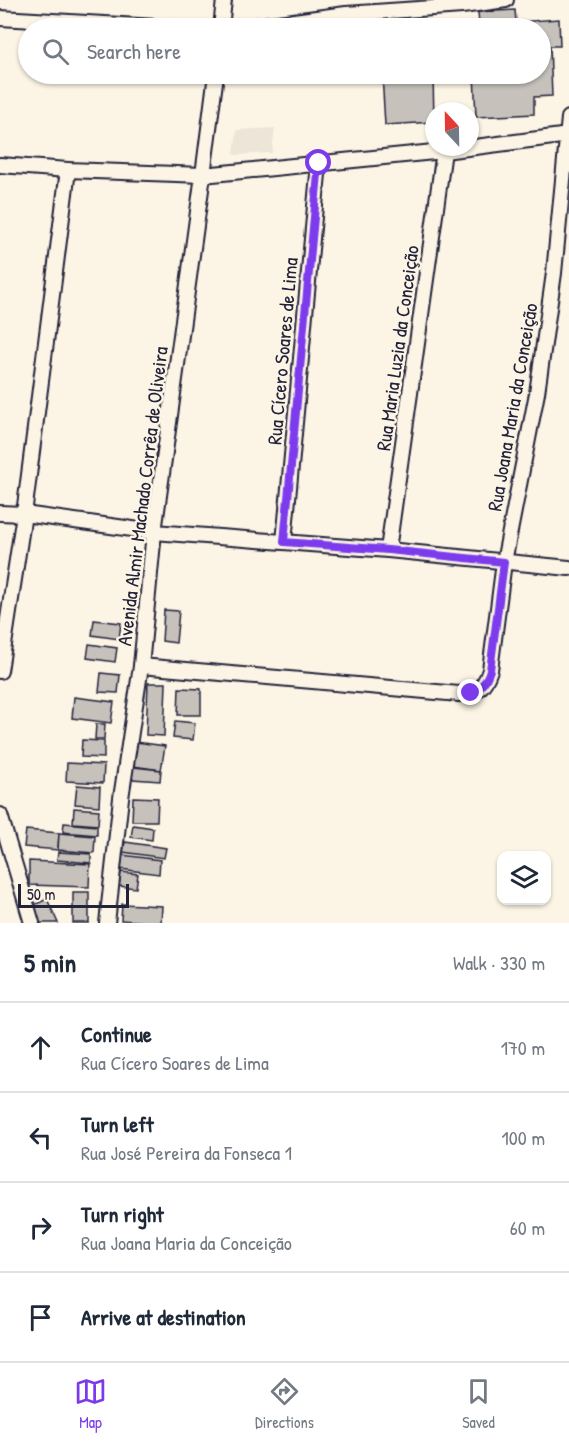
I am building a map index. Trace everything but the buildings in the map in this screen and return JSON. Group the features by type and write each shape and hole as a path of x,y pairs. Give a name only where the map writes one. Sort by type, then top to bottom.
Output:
{"street":[{"path":"222,18 224,0"},
{"path":"291,18 346,7 506,0"},
{"path":"0,18 18,19"},
{"name":"Avenida Almir Machado Corrêa de Oliveira","path":"107,923 121,798 141,666 154,532 215,84"},
{"name":"Rua Joana Maria da Conceição","path":"141,666 459,694 471,693 481,688 490,670 504,562 537,393 554,273 569,118"},
{"path":"479,146 568,135"},
{"path":"0,165 203,175 425,153"},
{"name":"Rua Maria Luzia da Conceição","path":"388,550 443,156"},
{"name":"Rua Cícero Soares de Lima","path":"284,542 319,163"},
{"path":"0,671 24,514 68,170"},
{"path":"554,273 569,272"},
{"path":"0,513 24,514 154,532 388,550 569,568"},
{"path":"0,815 32,923"}],"shaded area":[{"path":"275,128 272,153 234,155 237,130"}],"route":[{"path":"319,163 284,542 504,562 490,670 481,688 471,693"}]}
